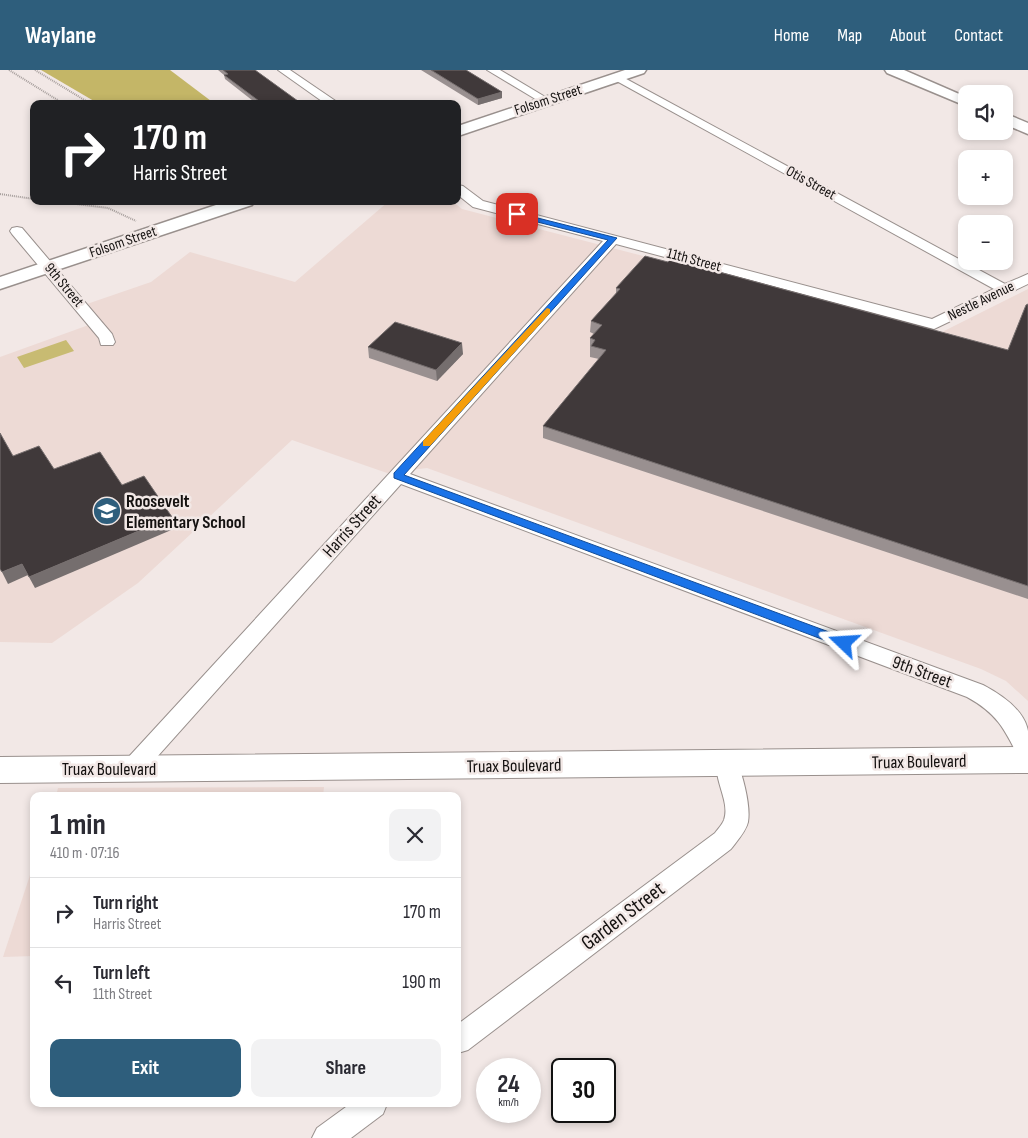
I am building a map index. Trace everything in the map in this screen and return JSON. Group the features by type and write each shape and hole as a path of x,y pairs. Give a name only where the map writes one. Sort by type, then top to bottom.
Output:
{"main road":[{"name":"Truax Boulevard","path":"0,770 1028,760"}],"street":[{"path":"284,70 328,100"},
{"path":"492,70 546,101"},
{"name":"Folsom Street","path":"461,129 639,70"},
{"path":"892,70 958,99"},
{"name":"Otis Street","path":"617,77 1004,290"},
{"path":"1013,122 1028,129"},
{"name":"11th Street","path":"461,191 478,204 934,324"},
{"name":"Folsom Street","path":"0,284 234,205"},
{"name":"9th Street","path":"17,231 50,267 107,337 107,342"},
{"name":"Harris Street","path":"132,769 613,238"},
{"name":"Nestle Avenue","path":"934,324 1028,278"},
{"name":"9th Street","path":"397,476 975,691 996,702 1011,718 1028,753"},
{"name":"Garden Street","path":"461,1038 722,841 736,822 735,797 727,764"},
{"path":"327,1138 368,1107"}],"path":[{"path":"9,70 58,100"},
{"path":"34,70 84,100"},
{"path":"0,194 30,198"},
{"path":"78,205 123,212 141,226"}],"shaded area":[{"path":"41,70 170,70 210,100 92,100"},
{"path":"384,205 457,205 462,209 940,333 1028,289 1028,701 1006,681 981,669 427,468 387,473 292,440 138,583 52,643 0,642 0,357 97,322 84,305 151,282 190,252 295,282"},
{"path":"66,340 74,351 24,368 17,357"},
{"path":"324,787 323,792 57,792 58,788"},
{"path":"30,875 30,956 3,957"}],"building":[{"path":"223,70 255,70 296,100 258,100 224,75 228,74"},
{"path":"431,70 466,70 502,92 478,99"},
{"path":"645,256 668,262 671,259 1008,350 1028,304 1028,586 543,426 606,350 591,346 595,340 590,338 602,325 591,321 620,289 616,288"},
{"path":"395,322 462,343 436,370 368,347"},
{"path":"0,433 13,456 39,446 54,469 100,452 122,485 144,476 172,517 29,577 22,564 2,572 0,569"}],"slow traffic":[{"path":"427,443 547,311"}],"place":[{"name":"Roosevelt Elementary School","path":"107,511"}],"route":[{"path":"517,214 613,238 397,476 844,643"}]}
